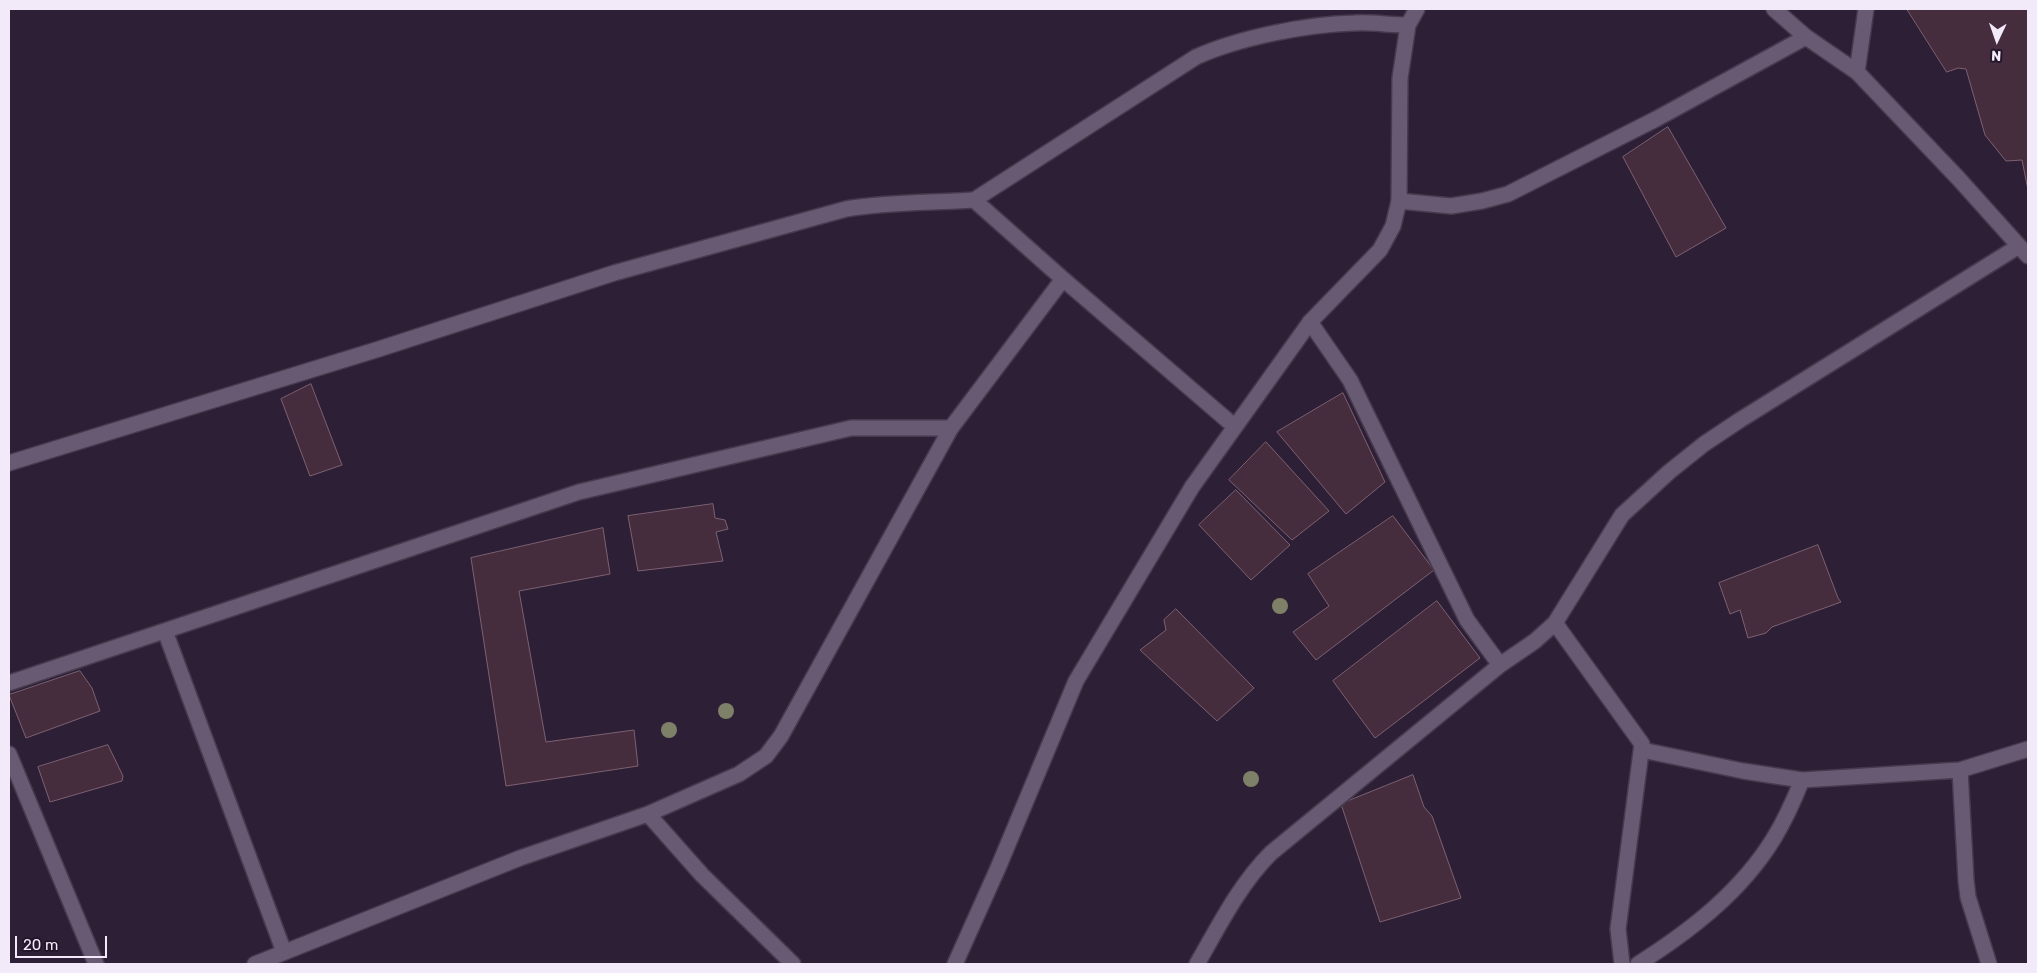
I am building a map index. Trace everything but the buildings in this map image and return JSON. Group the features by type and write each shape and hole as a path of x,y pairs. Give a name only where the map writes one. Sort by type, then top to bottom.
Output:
{"street":[{"path":"955,964 998,868 1076,681 1192,487 1234,426 1310,322 1380,250 1393,226 1399,201 1400,78 1408,26 1417,9"},
{"path":"1197,964 1244,885 1262,863 1500,665 1535,641 1555,623 1622,515 1669,472 1704,444 1740,420 2024,251 1958,178 1857,72 1806,37 1774,9"},
{"path":"1857,72 1866,9"},
{"path":"9,463 379,349 614,274 836,211 876,204 974,200 1196,57 1216,47 1317,25 1355,23 1408,26"},
{"path":"1399,201 1451,206 1482,202 1508,194 1656,119 1806,37"},
{"path":"974,200 1063,280 1234,426"},
{"path":"255,964 520,858 648,814 739,774 766,756 781,736 951,428 1063,280"},
{"path":"1310,322 1350,380 1467,620 1500,665"},
{"path":"9,683 579,492 851,428 951,428"},
{"path":"1555,623 1641,740 1642,750 1618,930 1622,964"},
{"path":"165,631 284,952"},
{"path":"1642,750 1743,771 1802,780 1960,770 2028,749"},
{"path":"9,754 96,964"},
{"path":"1960,770 1968,897 1989,964"},
{"path":"1638,964 1664,948 1724,900 1739,884 1774,839 1802,780"},
{"path":"648,814 702,875 793,964"}]}
